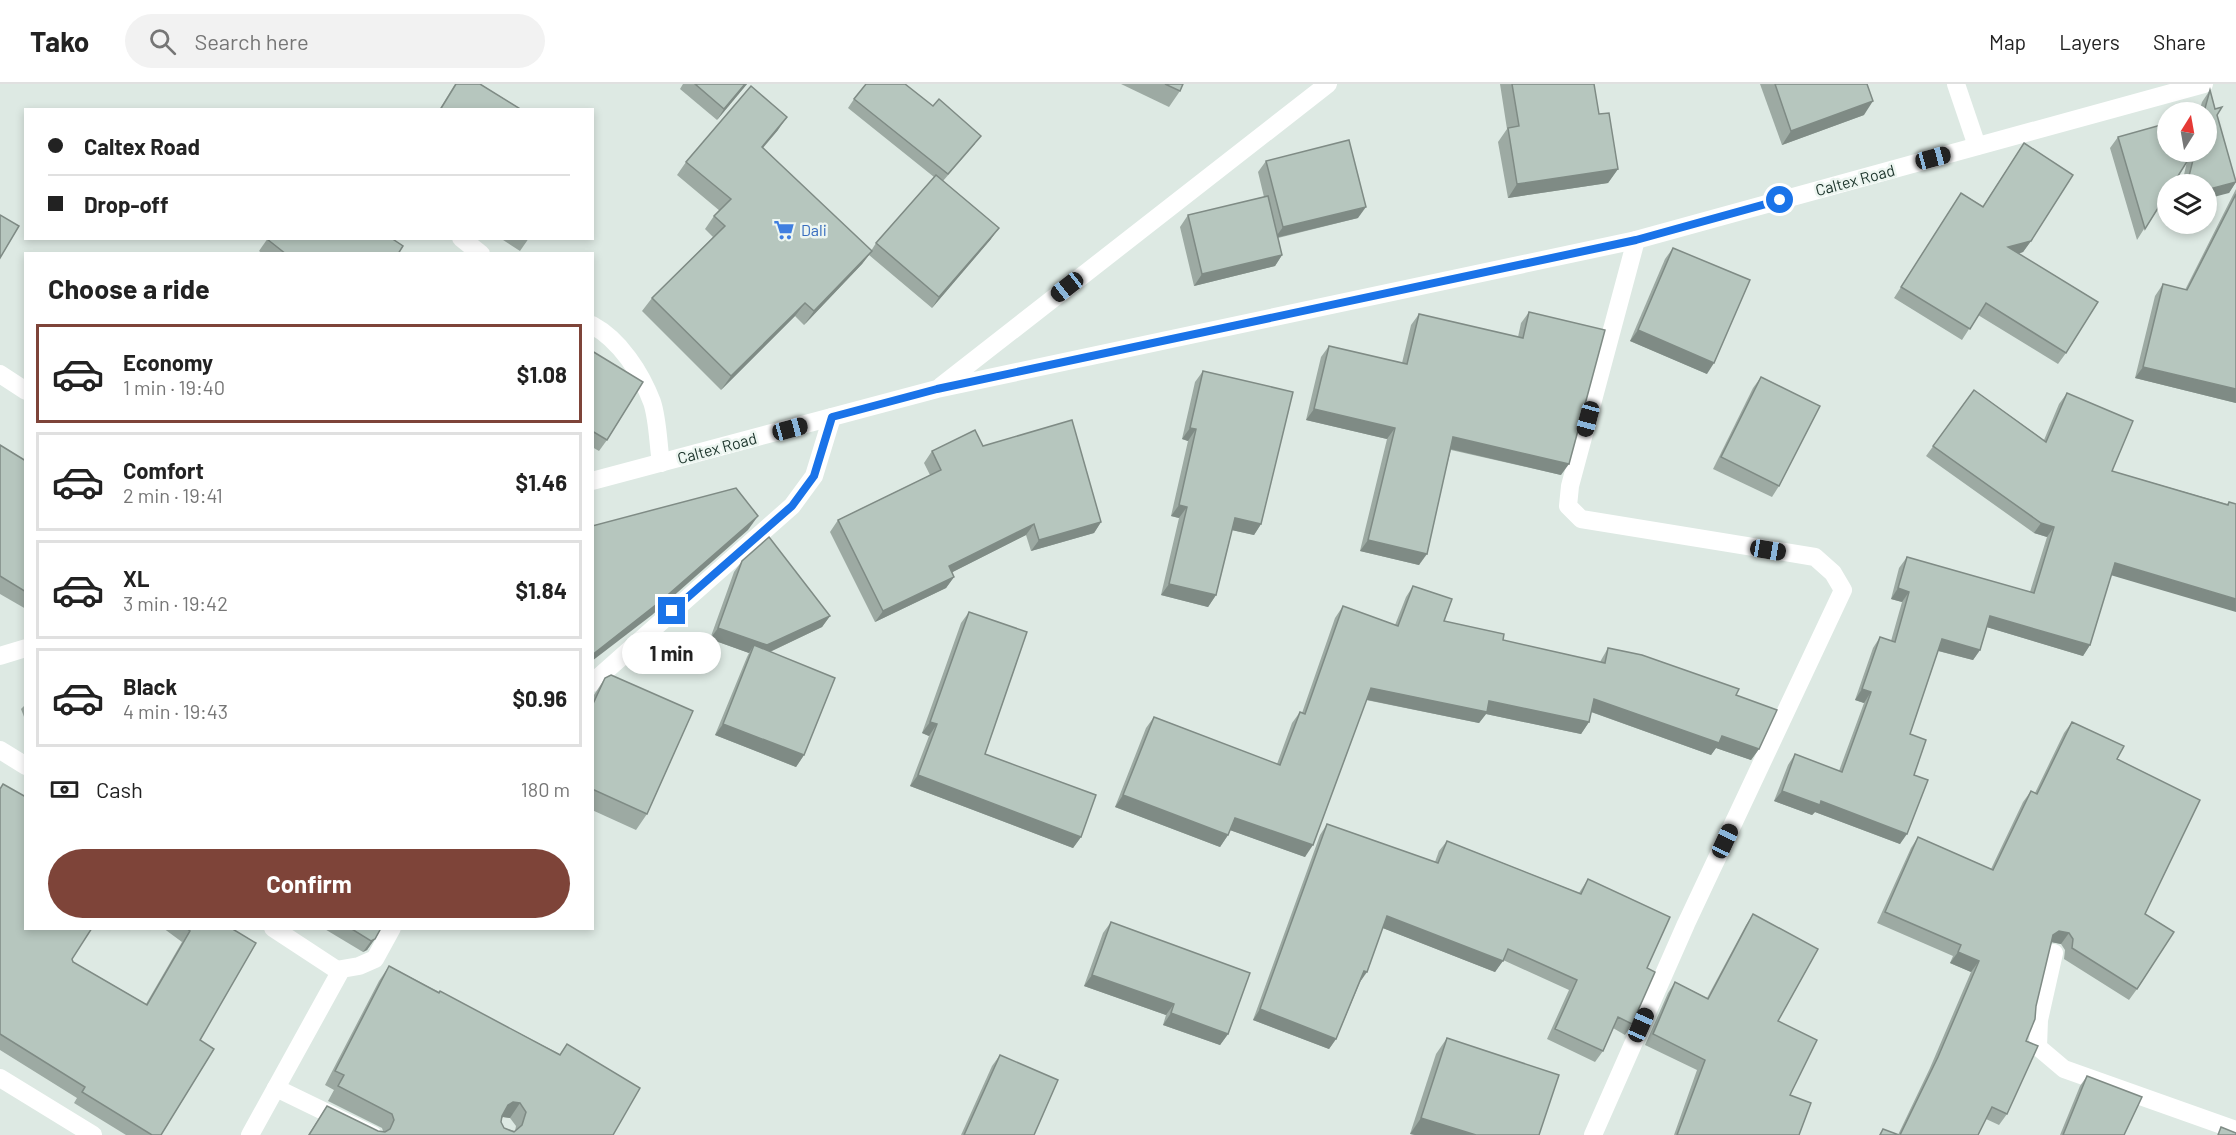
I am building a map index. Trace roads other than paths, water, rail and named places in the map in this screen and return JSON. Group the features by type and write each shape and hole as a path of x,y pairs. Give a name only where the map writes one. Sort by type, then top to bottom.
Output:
{"street":[{"path":"937,389 1328,84"},
{"path":"1956,84 1977,146"},
{"name":"Caltex Road","path":"594,480 937,389 1636,240 2204,84"},
{"path":"464,240 478,252"},
{"path":"1593,1135 1686,924 1843,590 1833,573 1815,558 1581,519 1568,506 1570,486 1636,240"},
{"path":"594,327 601,330 632,362 652,404 661,463"},
{"path":"0,375 24,391"},
{"path":"594,681 792,506 814,476 832,417"},
{"path":"0,656 24,649"},
{"path":"0,750 24,765"},
{"path":"250,1135 340,972 276,930"},
{"path":"336,970 359,966 375,959 391,930"},
{"path":"2054,953 2039,1020 2037,1047 2064,1069 2236,1130"},
{"path":"0,1078 93,1135"},
{"path":"276,1088 373,1135"}],"place":[{"name":"Dali","path":"784,230"}]}
